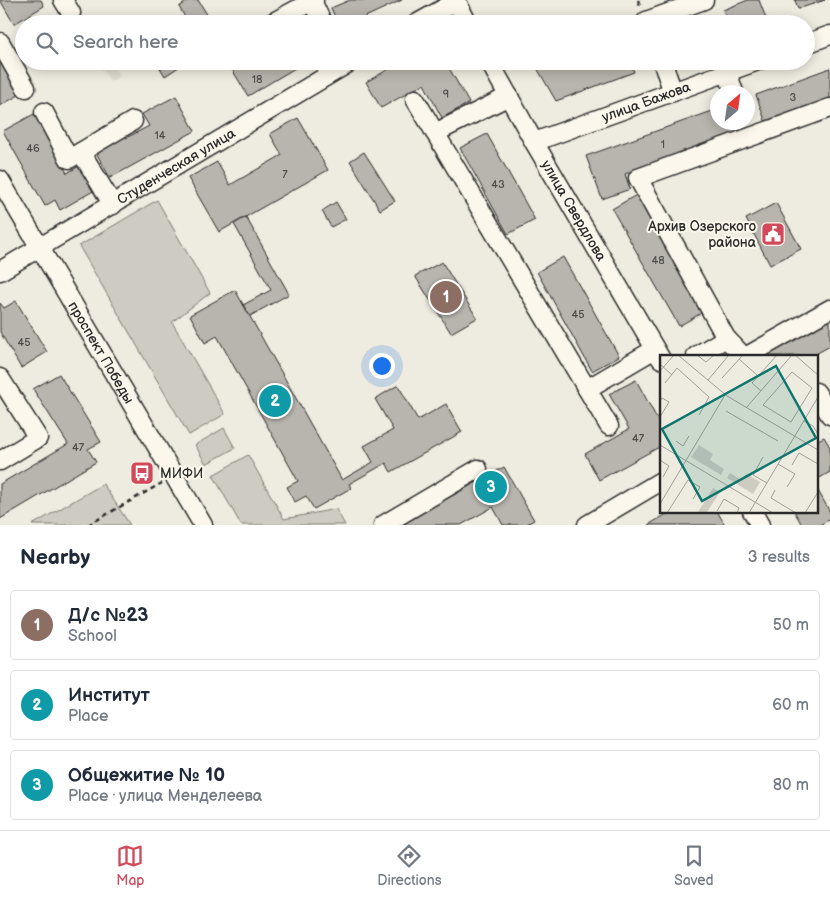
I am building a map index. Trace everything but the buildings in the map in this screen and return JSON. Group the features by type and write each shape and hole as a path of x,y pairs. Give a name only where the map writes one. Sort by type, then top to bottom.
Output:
{"street":[{"path":"431,15 457,0 464,15"},
{"path":"664,15 702,0"},
{"path":"287,15 313,1 319,15"},
{"path":"815,41 830,35"},
{"path":"0,42 15,69"},
{"path":"16,70 26,88"},
{"name":"Студенческая улица","path":"0,271 113,205 334,70"},
{"name":"улица Свердлова","path":"494,70 658,354"},
{"path":"665,70 673,92"},
{"name":"улица Бажова","path":"534,142 733,70"},
{"path":"728,72 732,85"},
{"path":"435,133 509,96"},
{"path":"415,98 609,426"},
{"path":"755,127 830,108"},
{"path":"44,112 69,159 134,121"},
{"path":"742,355 726,338 638,178 746,130"},
{"path":"81,152 113,205"},
{"name":"проспект Победы","path":"0,180 203,525"},
{"path":"749,355 830,309"},
{"path":"698,355 726,338"},
{"path":"588,390 658,354"},
{"path":"0,378 38,438 0,461"},
{"path":"818,390 830,382"},
{"path":"818,394 830,415"},
{"path":"383,525 478,469"},
{"path":"587,525 660,482"},
{"path":"753,512 760,525"}],"path":[{"path":"88,525 163,482"}],"shaded area":[{"path":"102,70 116,70 120,76 111,82"},
{"path":"157,200 210,293 172,322 225,414 189,435 79,246"},
{"path":"224,428 235,448 206,464 195,445"},
{"path":"248,455 284,519 336,509 345,525 241,525 213,475"},
{"path":"103,484 130,525 32,525"}],"place":[{"name":"Архив Озерского района","path":"773,234"},
{"name":"Д/с №23","path":"446,297"},
{"name":"Институт","path":"275,401"},
{"name":"МИФИ","path":"142,473"},
{"name":"Общежитие № 10","path":"491,487"}]}
